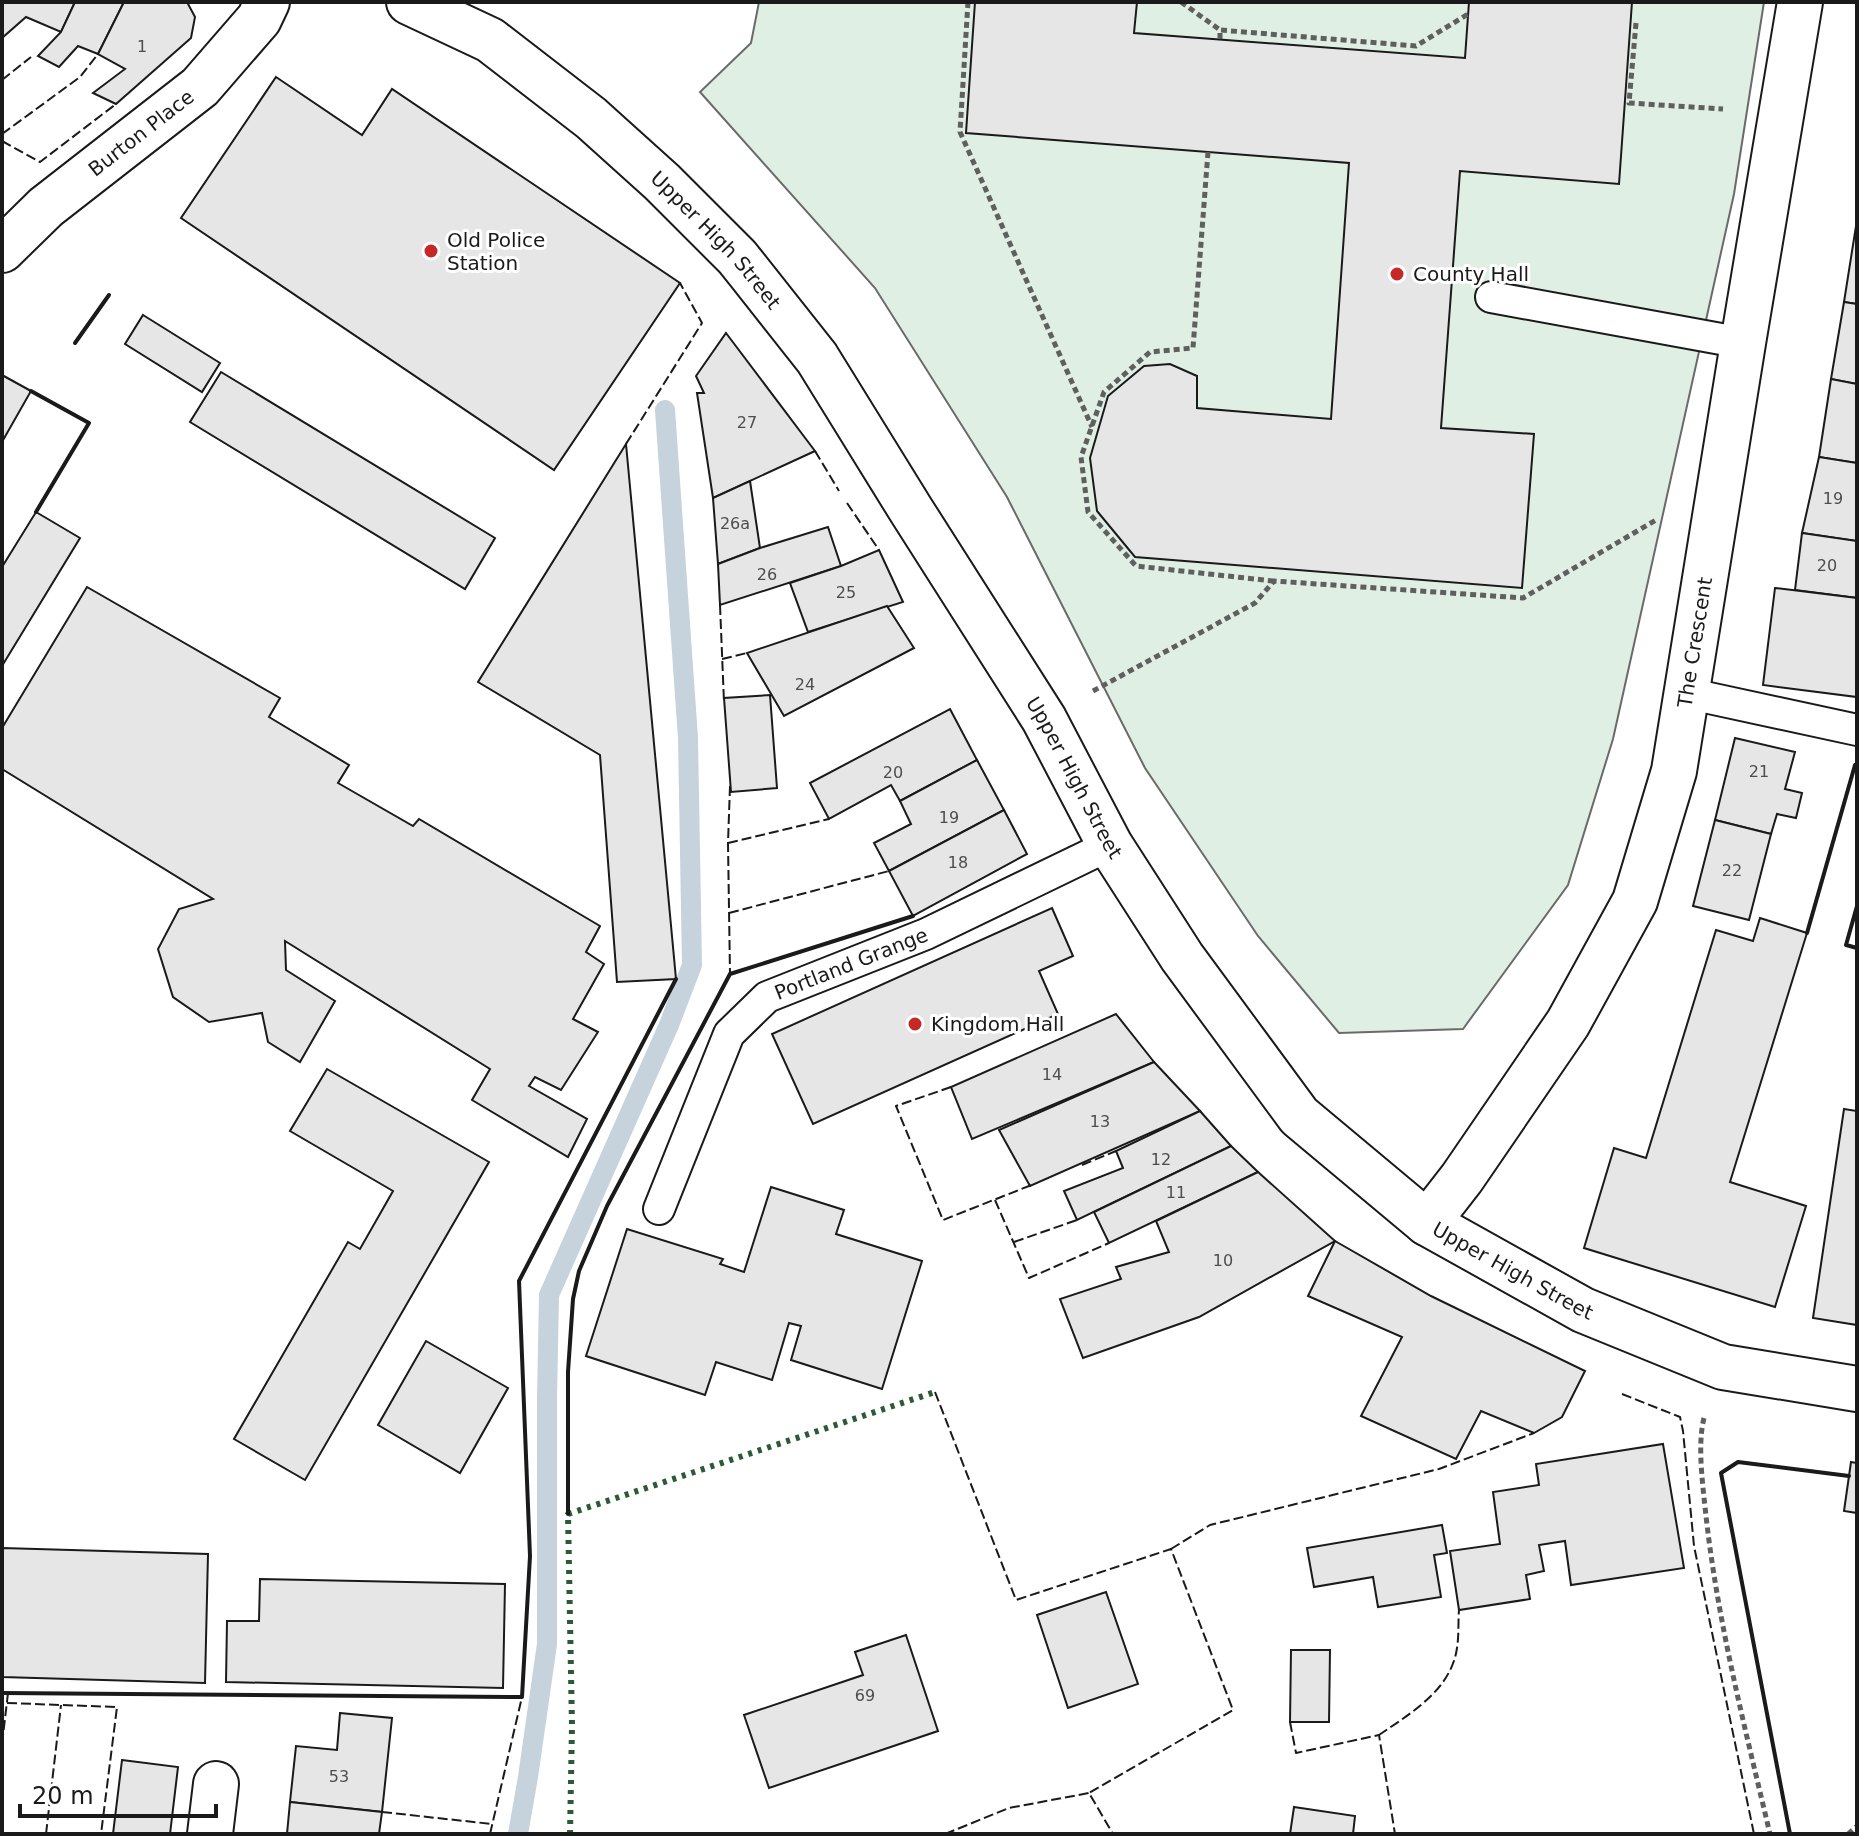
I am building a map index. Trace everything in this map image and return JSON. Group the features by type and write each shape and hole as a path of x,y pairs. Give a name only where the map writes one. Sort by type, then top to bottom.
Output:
{"main road":[{"name":"Burton Place","path":"2,250 46,207 200,87 259,19 267,2"},
{"name":"Upper High Street","path":"409,2 490,40 578,108 662,182 737,257 817,358 1044,719 1110,845 1182,957 1299,1116 1427,1223 1583,1310 1723,1367 1857,1389"},
{"name":"The Crescent","path":"1427,1223 1462,1178 1568,1023 1635,901 1674,771 1800,2"},
{"path":"210,1834 216,1784"}],"lane":[{"path":"1491,297 1743,343"},
{"path":"1686,693 1857,730"},
{"name":"Portland Grange","path":"659,1209 729,1034 767,997 926,934 1110,845"}],"path":[{"path":"968,2 960,132 1092,427"},
{"path":"1181,2 1220,30 1416,46 1468,14"},
{"path":"1636,23 1629,103 1782,113"},
{"path":"1220,30 1220,39"},
{"path":"1208,152 1193,348 1150,352 1104,392 1081,457 1088,512 1136,566 1274,581 1523,598 1720,482"},
{"path":"1044,719 1255,603 1274,581"},
{"path":"1723,1367 1703,1422 1703,1491 1712,1568 1728,1655 1770,1834"},
{"path":"1848,1834 1857,1826"}],"green space":[{"name":"County Hall","path":"759,2 1764,2 1734,194 1613,739 1568,885 1463,1029 1339,1033 1258,936 1145,768 1007,497 875,288 700,92 751,43"}],"building":[{"path":"2,2 75,2 61,32 26,17 2,38"},
{"path":"75,2 124,2 98,54 78,46 59,67 38,56 61,32"},
{"path":"124,2 187,2 195,17 191,38 116,104 93,93 125,69 98,54"},
{"name":"County Hall","path":"975,2 1137,2 1134,33 1465,58 1469,2 1632,2 1619,184 1460,171 1441,428 1534,434 1522,588 1135,557 1097,511 1090,458 1108,396 1144,366 1170,364 1197,376 1197,408 1331,419 1349,163 966,133"},
{"name":"Old Police Station","path":"276,77 362,135 392,89 680,283 554,470 181,218"},
{"path":"1857,226 1857,304 1844,302"},
{"path":"1844,302 1857,304 1857,384 1831,379"},
{"path":"143,315 220,363 202,392 125,344"},
{"path":"726,333 815,451 713,498 697,393 704,393 696,376"},
{"path":"221,372 495,538 465,589 190,422"},
{"path":"2,375 31,391 2,442"},
{"path":"1831,379 1857,384 1857,463 1819,457"},
{"path":"626,444 676,979 617,982 600,755 478,682"},
{"path":"1819,457 1857,463 1857,541 1802,533"},
{"path":"750,481 760,548 718,564 713,498"},
{"path":"36,512 80,538 2,666 2,567"},
{"path":"828,527 841,566 720,605 718,564"},
{"path":"1802,533 1857,541 1857,598 1795,590"},
{"path":"879,550 903,602 808,632 790,583"},
{"path":"87,587 280,698 269,717 349,765 338,783 413,826 419,819 600,926 586,952 604,964 573,1019 598,1032 561,1090 535,1077 529,1086 587,1119 568,1157 472,1100 490,1069 285,941 286,970 335,1001 300,1062 268,1042 262,1013 209,1022 173,997 158,949 179,909 213,899 2,769 2,728"},
{"path":"1775,588 1857,598 1857,697 1763,685"},
{"path":"887,606 914,648 784,716 747,653"},
{"path":"770,695 777,788 731,792 724,698"},
{"path":"950,709 977,760 900,801 891,785 829,819 810,783"},
{"path":"1735,738 1795,752 1785,789 1802,793 1796,818 1777,814 1771,834 1715,820"},
{"path":"977,760 1004,810 889,871 874,843 911,824 900,801"},
{"path":"1004,810 1027,854 913,916 889,871"},
{"path":"1715,820 1771,834 1749,920 1693,906"},
{"name":"Kingdom Hall","path":"1052,908 1073,956 1039,971 1058,1014 813,1124 772,1034"},
{"path":"1760,918 1807,933 1730,1182 1806,1206 1775,1307 1584,1248 1614,1148 1646,1158 1716,930 1753,941"},
{"path":"1116,1014 1154,1062 972,1139 951,1087"},
{"path":"1154,1062 1200,1111 1030,1186 999,1130"},
{"path":"327,1069 489,1162 305,1480 234,1439 348,1242 360,1249 393,1191 290,1131"},
{"path":"1844,1109 1857,1111 1857,1325 1813,1318"},
{"path":"1200,1111 1231,1146 1077,1220 1064,1191 1123,1168 1116,1151"},
{"path":"1231,1146 1258,1172 1109,1243 1094,1212"},
{"path":"1258,1172 1335,1241 1199,1317 1083,1358 1060,1299 1121,1279 1116,1267 1169,1252 1156,1221"},
{"path":"771,1187 844,1210 836,1234 922,1261 882,1389 791,1360 801,1326 789,1323 772,1380 716,1362 705,1395 586,1356 627,1229 723,1259 720,1264 744,1272"},
{"path":"1335,1241 1431,1296 1585,1371 1562,1417 1534,1433 1481,1411 1456,1459 1361,1416 1402,1337 1308,1296"},
{"path":"426,1341 508,1388 460,1473 378,1425"},
{"path":"1663,1444 1684,1568 1571,1585 1565,1541 1539,1545 1544,1571 1526,1575 1530,1599 1459,1610 1450,1551 1500,1544 1493,1492 1539,1485 1536,1464"},
{"path":"1851,1462 1857,1463 1857,1513 1844,1511"},
{"path":"1442,1525 1447,1553 1434,1555 1441,1597 1378,1607 1373,1577 1314,1587 1307,1548"},
{"path":"2,1548 208,1554 205,1683 2,1677"},
{"path":"260,1579 505,1584 503,1688 226,1682 227,1621 259,1621"},
{"path":"1106,1592 1138,1684 1068,1708 1037,1615"},
{"path":"906,1635 938,1731 769,1788 744,1715 863,1675 855,1652"},
{"path":"1291,1650 1330,1650 1329,1722 1290,1722"},
{"path":"340,1713 392,1718 382,1812 290,1802 296,1746 337,1750"},
{"path":"122,1760 178,1767 170,1834 113,1834"},
{"path":"290,1802 382,1812 379,1834 287,1834"},
{"path":"1294,1807 1355,1816 1353,1834 1290,1834"}],"waterway":[{"path":"518,1834 547,1644 549,1295 669,1025 692,965 688,738 665,410"}],"hedge":[{"path":"570,1834 572,1726 568,1514 935,1392"}],"fence":[{"path":"2,134 80,77 98,54"},
{"path":"2,80 31,57"},
{"path":"2,141 40,162 116,104"},
{"path":"626,444 702,323 680,283"},
{"path":"815,451 839,491"},
{"path":"847,503 879,550"},
{"path":"720,605 724,702"},
{"path":"722,659 747,653"},
{"path":"730,786 730,974"},
{"path":"728,843 829,819"},
{"path":"729,913 889,871"},
{"path":"951,1087 896,1106 943,1220 1034,1184"},
{"path":"1082,1165 1116,1151"},
{"path":"995,1200 1029,1278 1109,1243"},
{"path":"1014,1242 1077,1220"},
{"path":"935,1392 1016,1600 1171,1549 1233,1710 1089,1793 1113,1834"},
{"path":"1622,1394 1680,1417 1694,1546 1754,1834"},
{"path":"1171,1549 1210,1525 1439,1469 1534,1433"},
{"path":"1379,1735 1428,1699 1447,1676 1457,1648 1459,1610"},
{"path":"2,1744 8,1693"},
{"path":"490,1834 522,1697"},
{"path":"7,1703 117,1707 101,1834"},
{"path":"46,1834 61,1705"},
{"path":"1290,1722 1296,1753 1379,1735 1395,1834"},
{"path":"945,1834 1009,1808 1089,1793"},
{"path":"382,1812 492,1824"}],"wall":[{"path":"75,343 109,295"},
{"path":"31,391 89,423 36,512"},
{"path":"1807,933 1855,765"},
{"path":"1857,906 1846,945 1857,948"},
{"path":"568,1514 568,1372 573,1299 579,1271 607,1206 730,974 913,916"},
{"path":"2,1693 522,1697 530,1556 519,1281 676,979"},
{"path":"1790,1834 1721,1473 1738,1462 1849,1476"}],"place":[{"name":"Old Police Station","path":"431,251"},
{"name":"County Hall","path":"1397,274"},
{"name":"Kingdom Hall","path":"915,1024"}]}
